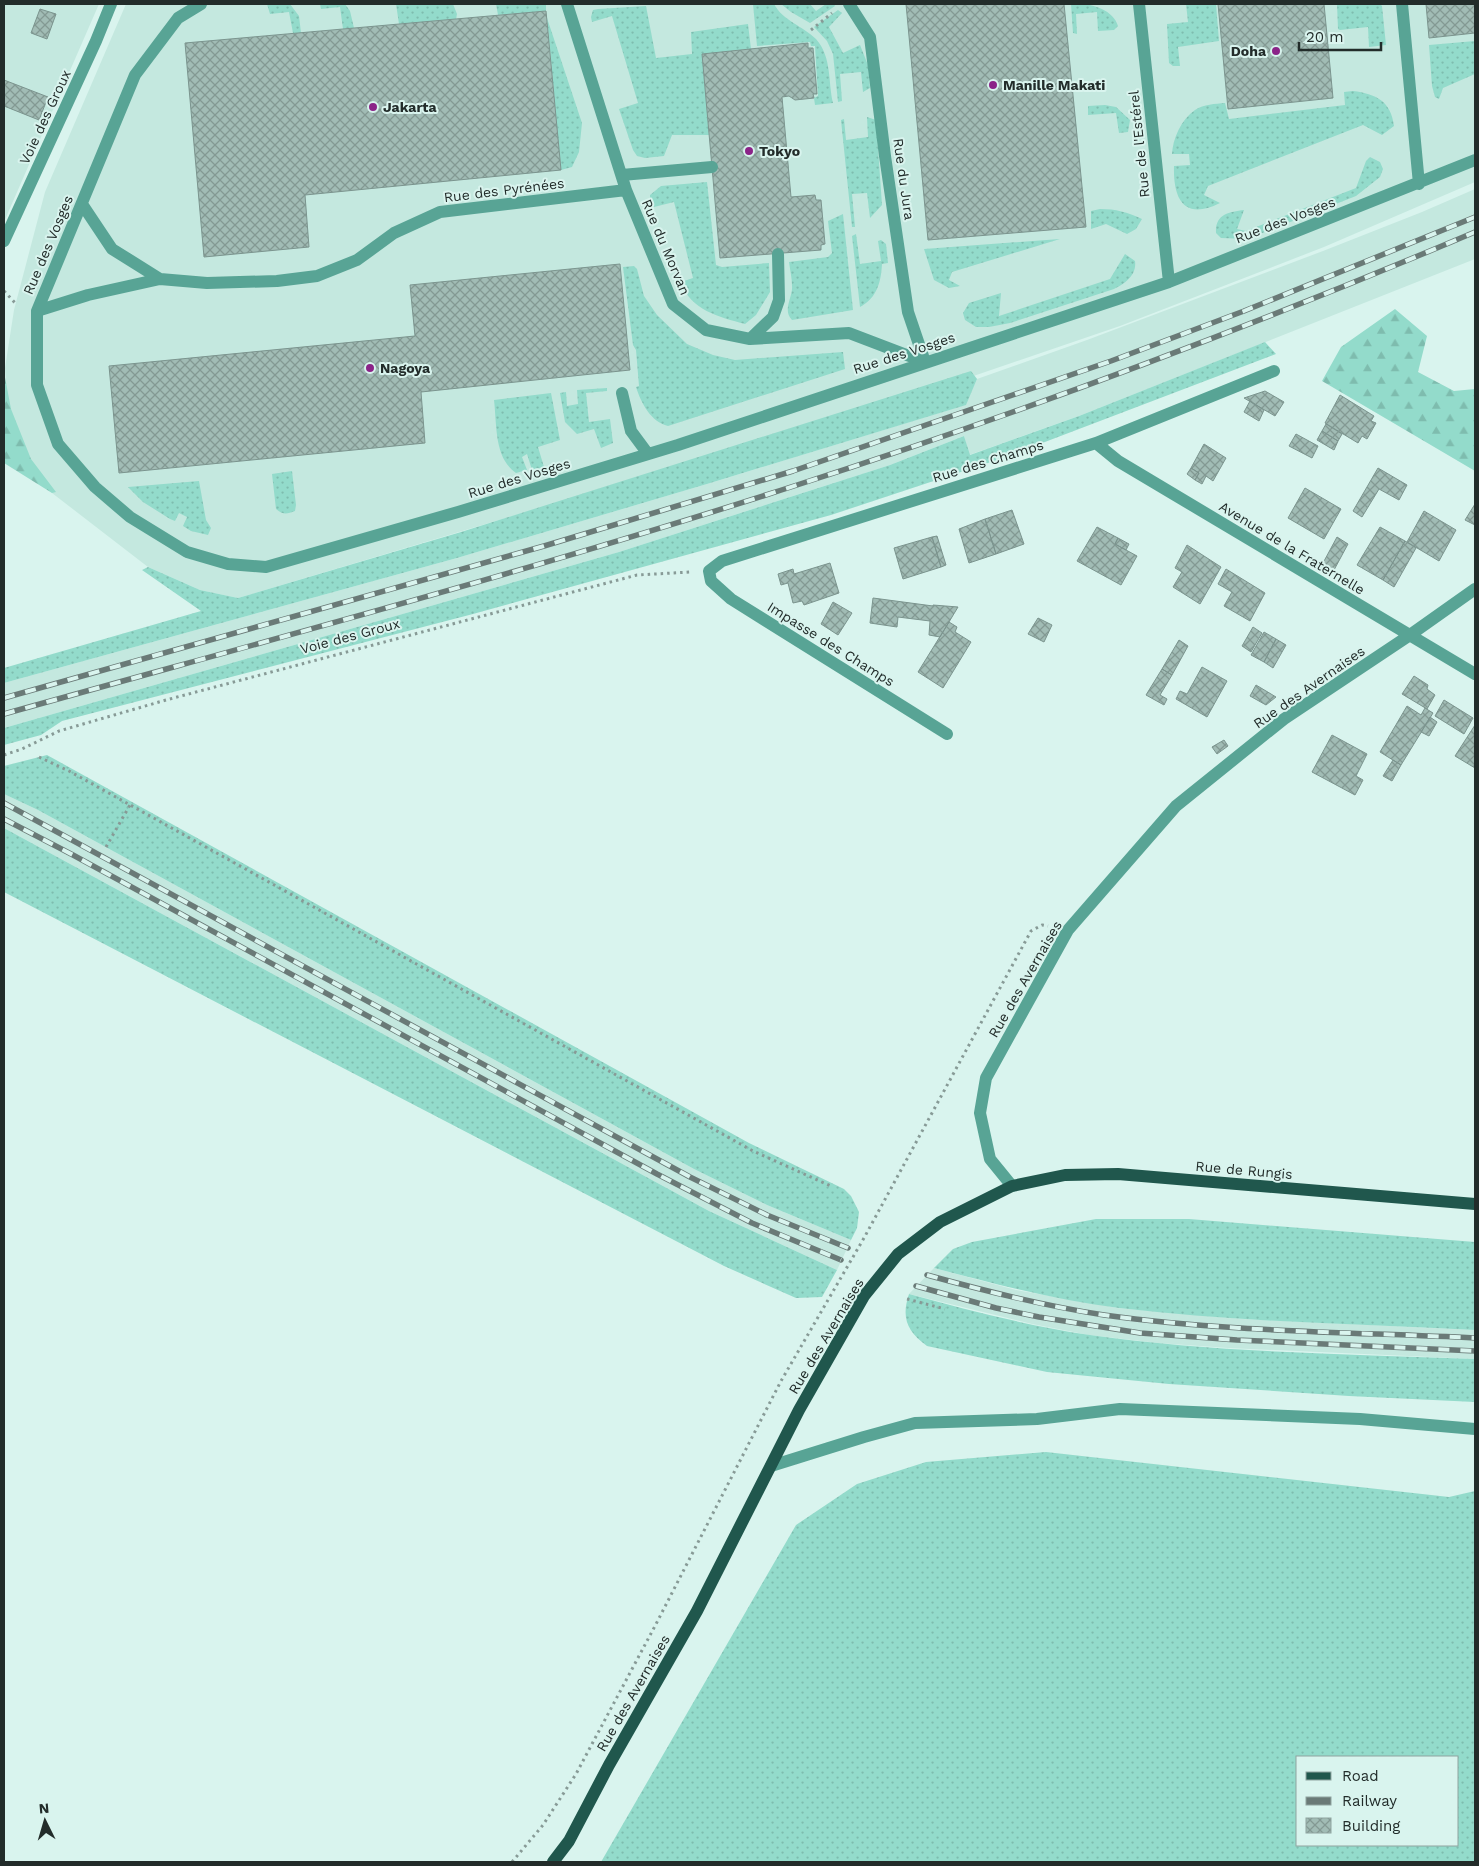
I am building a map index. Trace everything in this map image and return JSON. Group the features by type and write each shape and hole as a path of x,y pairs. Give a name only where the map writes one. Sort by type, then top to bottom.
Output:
{"main road":[{"name":"Rue de Rungis","path":"1012,1186 1065,1175 1118,1174 1475,1204"},
{"name":"Rue des Avernaises","path":"553,1862 568,1841 608,1765 698,1611 799,1410 864,1296 898,1254 940,1222 1012,1186"}],"street":[{"name":"Voie des Groux","path":"4,241 96,41 111,4"},
{"name":"Rue des Vosges","path":"200,4 178,18 135,75 37,311 37,385 58,444 95,487 130,517 187,552 228,564 266,567 458,512 648,454 1169,282 1419,184 1475,160"},
{"name":"Rue du Morvan","path":"567,4 626,190 673,304 706,330 750,339 849,332 925,362"},
{"name":"Rue de l'Estérel","path":"1140,4 1169,282"},
{"path":"1402,4 1419,184"},
{"name":"Rue du Jura","path":"843,6 870,38 908,312 925,362"},
{"path":"622,175 712,167"},
{"name":"Rue des Pyrénées","path":"37,311 88,295 160,279 207,283 277,281 317,276 358,260 394,233 440,212 626,190"},
{"name":"Rue des Pyrénées","path":"82,204 112,250 160,279"},
{"path":"750,339 773,317 779,300 778,254"},
{"name":"Rue des Champs","path":"709,571 722,561 1096,443 1274,370"},
{"path":"622,393 631,431 648,454"},
{"name":"Avenue de la Fraternelle","path":"1096,443 1118,461 1475,674"},
{"name":"Impasse des Champs","path":"709,571 711,581 731,598 947,734"},
{"name":"Rue des Avernaises","path":"1012,1186 990,1159 980,1113 986,1078 1068,930 1176,806 1284,719 1475,589"},
{"path":"771,1466 915,1423 1037,1419 1120,1409 1360,1419 1475,1429"}],"path":[{"path":"811,30 843,6"},
{"name":"Voie des Groux","path":"4,755 22,750 59,731 166,700 636,575 709,571"},
{"path":"38,757 70,771 753,1150 833,1188"},
{"path":"106,847 130,805"},
{"path":"512,1862 543,1825 576,1774 655,1626 781,1381 864,1238 1031,932 1042,924 1068,930"},
{"path":"907,1299 945,1309"}],"shaded area":[{"path":"4,4 99,4 4,222"},
{"path":"126,4 1475,4 1475,182 1324,247 1120,326 918,395 238,598 200,590 148,567 52,493 8,424 5,368 14,310 45,192"},
{"path":"1475,189 1475,259 1079,416 969,455 964,436 890,465 619,552 4,728 4,683 457,558 965,405 977,379 1087,340 1323,251"},
{"path":"4,794 38,810 694,1169 767,1205 851,1240 837,1270 709,1211 4,828"},
{"path":"934,1268 1016,1290 1118,1308 1243,1319 1475,1330 1475,1359 1228,1348 1158,1343 1089,1335 1032,1324 909,1294"}],"green space":[{"path":"267,4 290,4 299,16 301,33 293,33 289,12 270,14"},
{"path":"320,4 345,4 350,11 354,28 343,29 340,7 321,9"},
{"path":"396,4 453,4 457,14 456,19 399,24"},
{"path":"496,4 546,4 546,11 498,15"},
{"path":"753,4 774,4 783,15 816,39 825,54 833,103 815,105 814,98 818,96 815,46 811,46 810,42 757,46"},
{"path":"781,4 810,4 816,11 826,4 834,4 835,6 810,23"},
{"path":"1071,4 1092,5 1099,8 1111,15 1118,26 1114,30 1098,31 1097,12 1076,14 1077,34 1073,33"},
{"path":"1186,4 1216,4 1219,41 1178,47 1180,66 1173,66 1169,63 1167,24 1188,22"},
{"path":"1337,4 1380,4 1382,6 1386,45 1369,47 1368,27 1338,29"},
{"path":"646,6 656,58 692,54 691,32 748,24 751,49 702,54 709,135 672,135 664,156 645,158 637,156 633,150 619,109 638,103 612,16 592,22 591,17 593,10 598,9"},
{"path":"838,10 842,13 829,27 843,53 860,45 868,65 870,88 863,92 861,72 840,74 842,101 838,102 833,54 827,41 814,27"},
{"path":"547,18 582,123 579,152 572,167 561,170"},
{"path":"1475,41 1475,74 1443,88 1439,99 1435,97 1432,86 1429,45"},
{"path":"1353,91 1369,94 1381,100 1390,110 1394,126 1382,135 1363,125 1208,186 1204,195 1220,203 1208,208 1189,208 1183,204 1176,188 1174,166 1190,165 1189,154 1172,154 1176,136 1182,124 1198,108 1225,103 1229,119 1345,105 1344,92"},
{"path":"1105,105 1116,107 1130,120 1128,132 1119,133 1116,113 1088,115 1088,106"},
{"path":"867,117 876,120 882,205 870,218 867,193 852,194 855,227 852,227 841,120 844,119 846,140 868,137"},
{"path":"1370,157 1380,162 1383,169 1380,177 1356,196 1247,239 1221,238 1216,233 1216,227 1220,218 1228,213 1244,210 1237,229 1246,231 1356,188 1366,161"},
{"path":"707,182 716,265 722,267 769,263 770,292 756,315 745,324 707,311 698,306 685,292 681,282 693,278 674,202 650,208 650,195 661,186"},
{"path":"1100,209 1121,211 1142,219 1136,229 1127,234 1106,224 1091,229 1091,211"},
{"path":"843,214 853,310 792,320 788,312 792,290 789,262 828,257 832,253 828,221"},
{"path":"856,234 860,264 881,261 878,241 881,240 886,244 888,263 882,264 881,277 874,294 860,307 852,236"},
{"path":"1060,239 952,272 949,280 960,286 949,288 934,280 924,249"},
{"path":"1125,254 1135,261 1134,271 1126,282 1114,289 1010,323 989,327 976,327 965,320 963,313 969,303 1001,293 999,316 1110,279"},
{"path":"634,266 637,269 644,296 657,315 687,344 713,355 735,360 843,352 845,369 668,426 662,424 648,411 636,387 639,386 636,350 633,345 623,267"},
{"path":"1395,309 1427,336 1418,372 1454,391 1475,389 1475,471 1322,381 1341,347"},
{"path":"1265,342 1276,354 1003,458 831,515 473,614 62,721 41,735 4,745 4,728 619,552 890,465 964,436 970,455 1079,416"},
{"path":"971,371 977,379 966,405 457,558 4,683 4,668 201,611 142,570 148,567 200,590 238,598 461,532"},
{"path":"4,372 11,409 31,459 56,492 52,493 4,463"},
{"path":"607,388 607,391 586,393 589,422 610,419 613,443 601,448 594,429 577,434 565,422 560,393 566,392 567,406 578,404 577,390"},
{"path":"551,393 560,440 538,447 544,467 532,470 527,454 522,457 527,470 516,473 509,467 500,450 496,430 494,400"},
{"path":"292,471 295,511 283,513 276,509 272,474"},
{"path":"199,481 206,520 211,528 208,535 191,531 183,526 187,517 179,513 175,521 170,519 143,502 128,487"},
{"path":"47,755 749,1143 844,1189 851,1196 859,1212 857,1228 851,1240 767,1205 694,1169 38,810 4,794 4,766"},
{"path":"4,828 709,1211 837,1270 822,1297 796,1298 724,1266 4,892"},
{"path":"1096,1219 1189,1219 1475,1242 1475,1330 1252,1320 1119,1308 1049,1296 934,1268 953,1249 972,1242"},
{"path":"909,1294 976,1312 1044,1327 1138,1341 1282,1352 1475,1359 1475,1402 1169,1384 1047,1372 927,1346 915,1335 907,1323 906,1310"},
{"path":"1046,1452 1449,1497 1475,1491 1475,1862 601,1862 796,1525 857,1484 926,1462"}],"building":[{"name":"Manille Makati","path":"906,4 1064,4 1086,227 928,240"},
{"name":"Doha","path":"1218,4 1324,4 1333,98 1228,109"},
{"path":"1426,4 1475,4 1475,33 1429,38"},
{"path":"40,9 56,14 47,39 31,33"},
{"name":"Jakarta","path":"546,11 561,170 305,195 309,247 204,257 185,43"},
{"name":"Tokyo","path":"808,43 808,48 813,48 817,94 813,94 814,98 795,100 789,96 782,97 791,197 815,195 816,200 821,200 825,244 821,245 821,250 720,258 702,54"},
{"path":"4,80 48,97 39,120 4,106"},
{"name":"Nagoya","path":"620,264 630,370 421,392 425,443 119,473 109,366 415,336 410,285"},
{"path":"1265,391 1284,402 1275,416 1244,398"},
{"path":"1340,395 1374,416 1371,421 1376,423 1367,439 1362,436 1358,443 1325,423"},
{"path":"1250,401 1264,410 1259,421 1244,412"},
{"path":"1326,424 1342,434 1338,441 1322,431"},
{"path":"1322,431 1338,441 1334,450 1317,440"},
{"path":"1296,434 1318,446 1312,458 1289,446"},
{"path":"1204,444 1226,458 1213,481 1206,476 1202,484 1195,480 1199,473 1191,468"},
{"path":"1191,468 1199,473 1195,480 1187,474"},
{"path":"1378,468 1407,485 1399,500 1379,489 1362,517 1353,511"},
{"path":"1305,488 1341,509 1324,539 1288,518"},
{"path":"1475,504 1475,525 1465,520"},
{"path":"1012,510 1024,544 996,554 985,519"},
{"path":"1424,511 1456,530 1439,561 1407,542"},
{"path":"985,519 996,554 969,563 959,529"},
{"path":"1097,527 1118,538 1115,544 1137,556 1121,585 1077,561"},
{"path":"1380,527 1405,541 1383,580 1357,565"},
{"path":"937,536 946,565 941,567 932,537"},
{"path":"932,537 941,567 903,579 894,548"},
{"path":"1337,537 1348,544 1334,570 1323,563"},
{"path":"1118,538 1129,544 1126,550 1115,544"},
{"path":"1405,541 1416,548 1394,587 1383,580"},
{"path":"1187,545 1221,567 1200,604 1173,587 1182,572 1175,568"},
{"path":"830,563 839,593 804,605 802,601 793,603 788,583 781,585 778,574 793,569 794,574"},
{"path":"1226,569 1265,593 1250,621 1224,606 1232,592 1218,584"},
{"path":"873,598 933,606 958,607 940,637 929,635 930,621 898,617 897,627 870,623"},
{"path":"833,602 852,613 838,635 821,624"},
{"path":"1038,618 1052,625 1044,642 1028,634"},
{"path":"949,622 957,627 955,632 971,642 943,688 918,672"},
{"path":"1253,627 1262,633 1251,652 1242,646"},
{"path":"1264,632 1276,639 1264,662 1251,655"},
{"path":"1276,639 1286,645 1273,668 1264,662"},
{"path":"1179,640 1188,646 1172,675 1162,669"},
{"path":"1202,667 1227,681 1207,717 1176,699 1180,691 1187,694"},
{"path":"1162,669 1172,675 1160,695 1167,699 1164,705 1146,695"},
{"path":"1414,676 1428,685 1427,689 1435,695 1427,709 1402,694"},
{"path":"1256,685 1276,697 1266,705 1250,696"},
{"path":"1444,700 1473,718 1464,734 1435,716"},
{"path":"1407,706 1421,715 1425,708 1433,713 1401,765 1380,752"},
{"path":"1430,717 1437,722 1429,736 1421,732"},
{"path":"1475,725 1475,768 1455,756"},
{"path":"1332,735 1367,754 1356,776 1363,780 1355,795 1312,772"},
{"path":"1224,740 1228,746 1217,754 1212,747"},
{"path":"1393,760 1401,765 1392,781 1383,776"}],"railway":[{"path":"4,698 544,546 793,471 1111,361 1244,311 1475,217"},
{"path":"4,714 501,575 699,516 883,457 1054,397 1224,334 1475,232"},
{"path":"4,803 690,1177 767,1215 848,1248"},
{"path":"4,819 657,1174 752,1223 841,1260"},
{"path":"927,1275 1037,1303 1150,1321 1290,1331 1475,1338"},
{"path":"916,1286 996,1308 1039,1317 1140,1333 1237,1340 1475,1351"}],"place":[{"name":"Doha","path":"1276,51"},
{"name":"Manille Makati","path":"993,85"},
{"name":"Jakarta","path":"373,107"},
{"name":"Tokyo","path":"749,151"},
{"name":"Nagoya","path":"370,368"}]}
